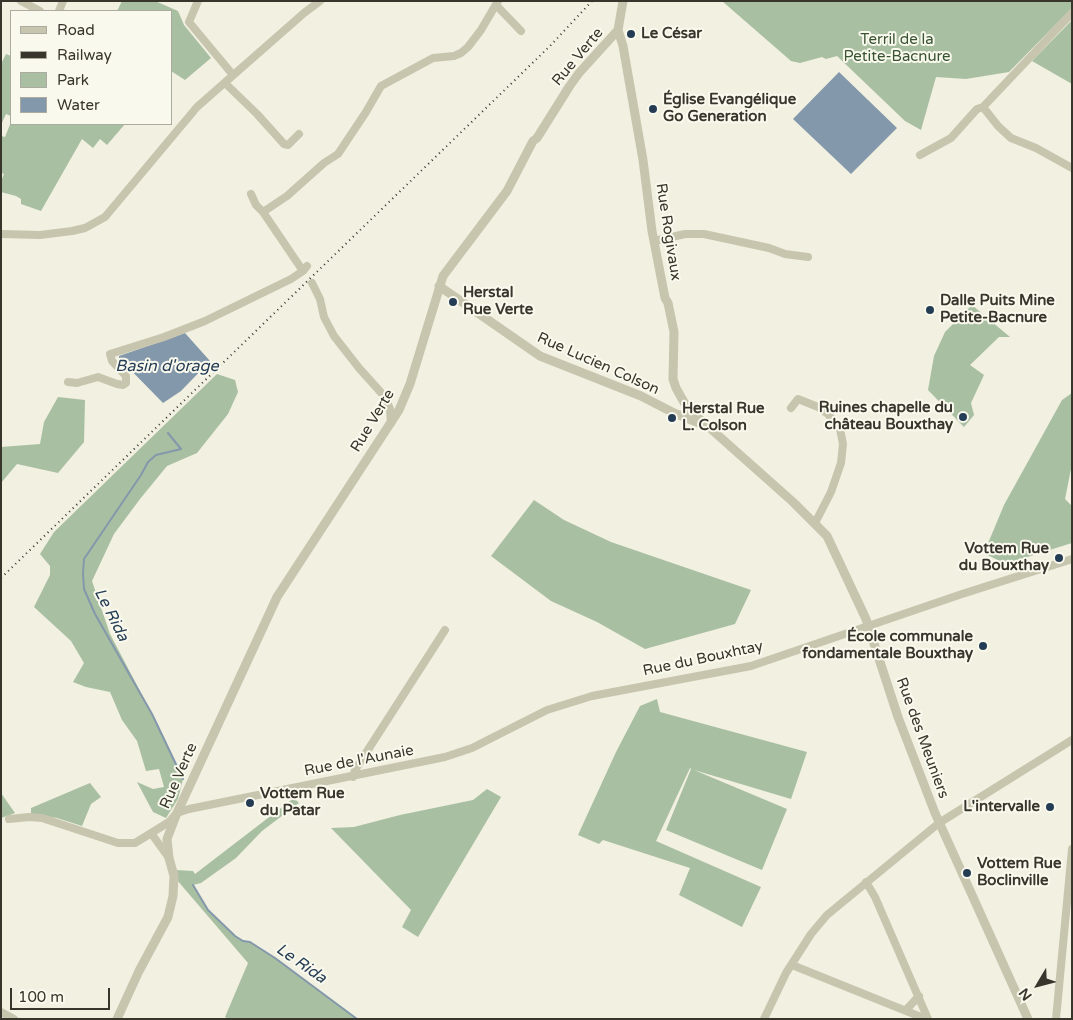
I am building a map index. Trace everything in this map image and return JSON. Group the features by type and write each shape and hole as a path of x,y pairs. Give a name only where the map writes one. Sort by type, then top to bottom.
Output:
{"street":[{"path":"21,1 38,10"},
{"path":"1,234 40,235 72,231 85,228 106,217 197,107 320,1"},
{"path":"618,30 623,1"},
{"path":"195,2 189,22 233,75"},
{"path":"263,212 287,196 324,163 338,154 382,86 433,58 454,56 461,53 481,30 497,3 521,31"},
{"path":"920,155 951,138 977,108 983,107 1072,13"},
{"name":"Rue Verte","path":"169,858 167,839 177,813 277,597 399,410 410,384 443,276 507,192 533,141 537,138 569,87 579,73 618,30"},
{"name":"Rue Rogivaux","path":"618,30 622,41 643,160 654,241 674,332 673,379 676,388 685,404 815,523"},
{"path":"609,41 618,39 622,41"},
{"path":"225,83 284,144 288,146 299,134"},
{"path":"983,107 998,126 1011,138 1036,148 1072,168"},
{"path":"68,382 77,383 98,377 123,385 126,383 126,376 112,360 110,354 164,337 205,320 257,296 305,268 256,205 251,194"},
{"path":"654,241 685,234 704,234 769,248 786,254 808,257"},
{"path":"312,283 320,299 324,317 334,336 385,397 390,409 391,423"},
{"name":"Rue Lucien Colson","path":"439,286 540,356 641,396 675,413"},
{"path":"791,408 799,395 818,406 828,414 840,430 843,444 841,463 815,523"},
{"path":"675,413 683,409 685,404"},
{"path":"675,413 709,427"},
{"name":"Rue des Meuniers","path":"815,523 827,536 868,626 898,717 939,823 1028,1019"},
{"name":"Rue du Bouxhtay","path":"538,713 592,696 751,666 1018,575 1072,560"},
{"path":"353,777 355,770 445,630"},
{"name":"Rue de l'Aunaie","path":"177,813 189,809 415,765 472,748 538,713"},
{"path":"764,1019 792,965 811,934 827,916 939,823 1072,740"},
{"path":"9,819 29,816 42,818 118,843 135,843 169,822 177,813"},
{"path":"117,1019 168,917 173,896 174,876 169,858 151,833"},
{"path":"1056,1019 1072,849"},
{"path":"866,882 875,897 919,996 927,1019"},
{"path":"792,965 927,1019"},
{"path":"906,1010 919,996"},
{"path":"1,1012 14,1019"}],"green space":[{"path":"122,1 155,1 178,11 184,25 211,58 185,80 172,72 172,10 118,10"},
{"name":"Terril de la Petite-Bacnure","path":"722,1 1072,1 1072,8 1009,72 966,79 936,77 921,130 905,121 837,56 826,59 822,57 800,63 791,61"},
{"path":"1072,20 1072,84 1032,61"},
{"path":"6,54 10,56 10,116 6,114 1,125 1,64"},
{"path":"10,124 124,125 107,145 100,139 93,148 82,139 41,211 21,204 21,199 16,196 1,192 1,181 4,174 1,173 1,136 5,137"},
{"path":"972,305 1010,337 999,337 970,365 984,375 971,403 974,415 964,427 928,390 934,356 945,332"},
{"path":"217,374 235,380 238,392 228,414 197,453 167,466 140,499 114,534 92,581 110,634 161,731 183,779 178,799 166,818 153,812 137,782 153,789 164,787 159,769 146,771 137,741 122,720 110,692 73,682 84,663 71,641 34,607 50,575 50,566 40,554 54,532"},
{"path":"1072,393 1072,464 1065,499 1072,506 1072,543 1005,564 984,553 1004,505 1062,400"},
{"path":"58,397 85,400 84,442 58,473 17,464 1,483 1,447 40,444 44,422"},
{"path":"534,500 564,520 611,542 751,590 735,624 645,649 597,622 551,601 491,556"},
{"path":"657,699 660,712 807,752 791,799 694,770 787,809 762,870 666,830 690,768 656,841 761,887 742,927 679,895 690,868 603,840 599,844 578,835 616,752 640,706"},
{"path":"90,783 101,797 91,804 82,826 57,818 31,814 31,808"},
{"path":"487,789 501,797 418,937 402,927 411,910 331,828 354,827 400,815 473,800"},
{"path":"1,793 15,813 1,818"},
{"path":"294,798 299,803 262,831 236,858 201,883 193,885 208,910 235,936 243,941 250,942 275,958 357,1019 228,1019 225,1017 248,963 177,880 176,870 193,871 195,874"}],"water":[{"path":"839,72 897,128 851,174 793,119"},
{"name":"Basin d'orage","path":"185,333 210,361 181,391 163,403 119,356"}],"waterway":[{"name":"Le Rida","path":"168,433 181,449 156,455 148,462 84,559 83,573 84,589 95,614 152,714 183,779"},
{"name":"Le Rida","path":"193,885 208,910 235,936 243,941 250,942 275,958 357,1019"}],"railway":[{"path":"1,578 550,46 592,1"}],"place":[{"name":"Le César","path":"631,34"},
{"name":"Église Evangélique Go Generation","path":"653,109"},
{"name":"Herstal Rue Verte","path":"453,302"},
{"name":"Dalle Puits Mine Petite-Bacnure","path":"930,310"},
{"name":"Ruines chapelle du château Bouxthay","path":"963,417"},
{"name":"Herstal Rue L. Colson","path":"672,418"},
{"name":"Vottem Rue du Bouxthay","path":"1059,558"},
{"name":"École communale fondamentale Bouxthay","path":"983,646"},
{"name":"Vottem Rue du Patar","path":"250,803"},
{"name":"L'intervalle","path":"1050,807"},
{"name":"Vottem Rue Boclinville","path":"967,873"}]}
